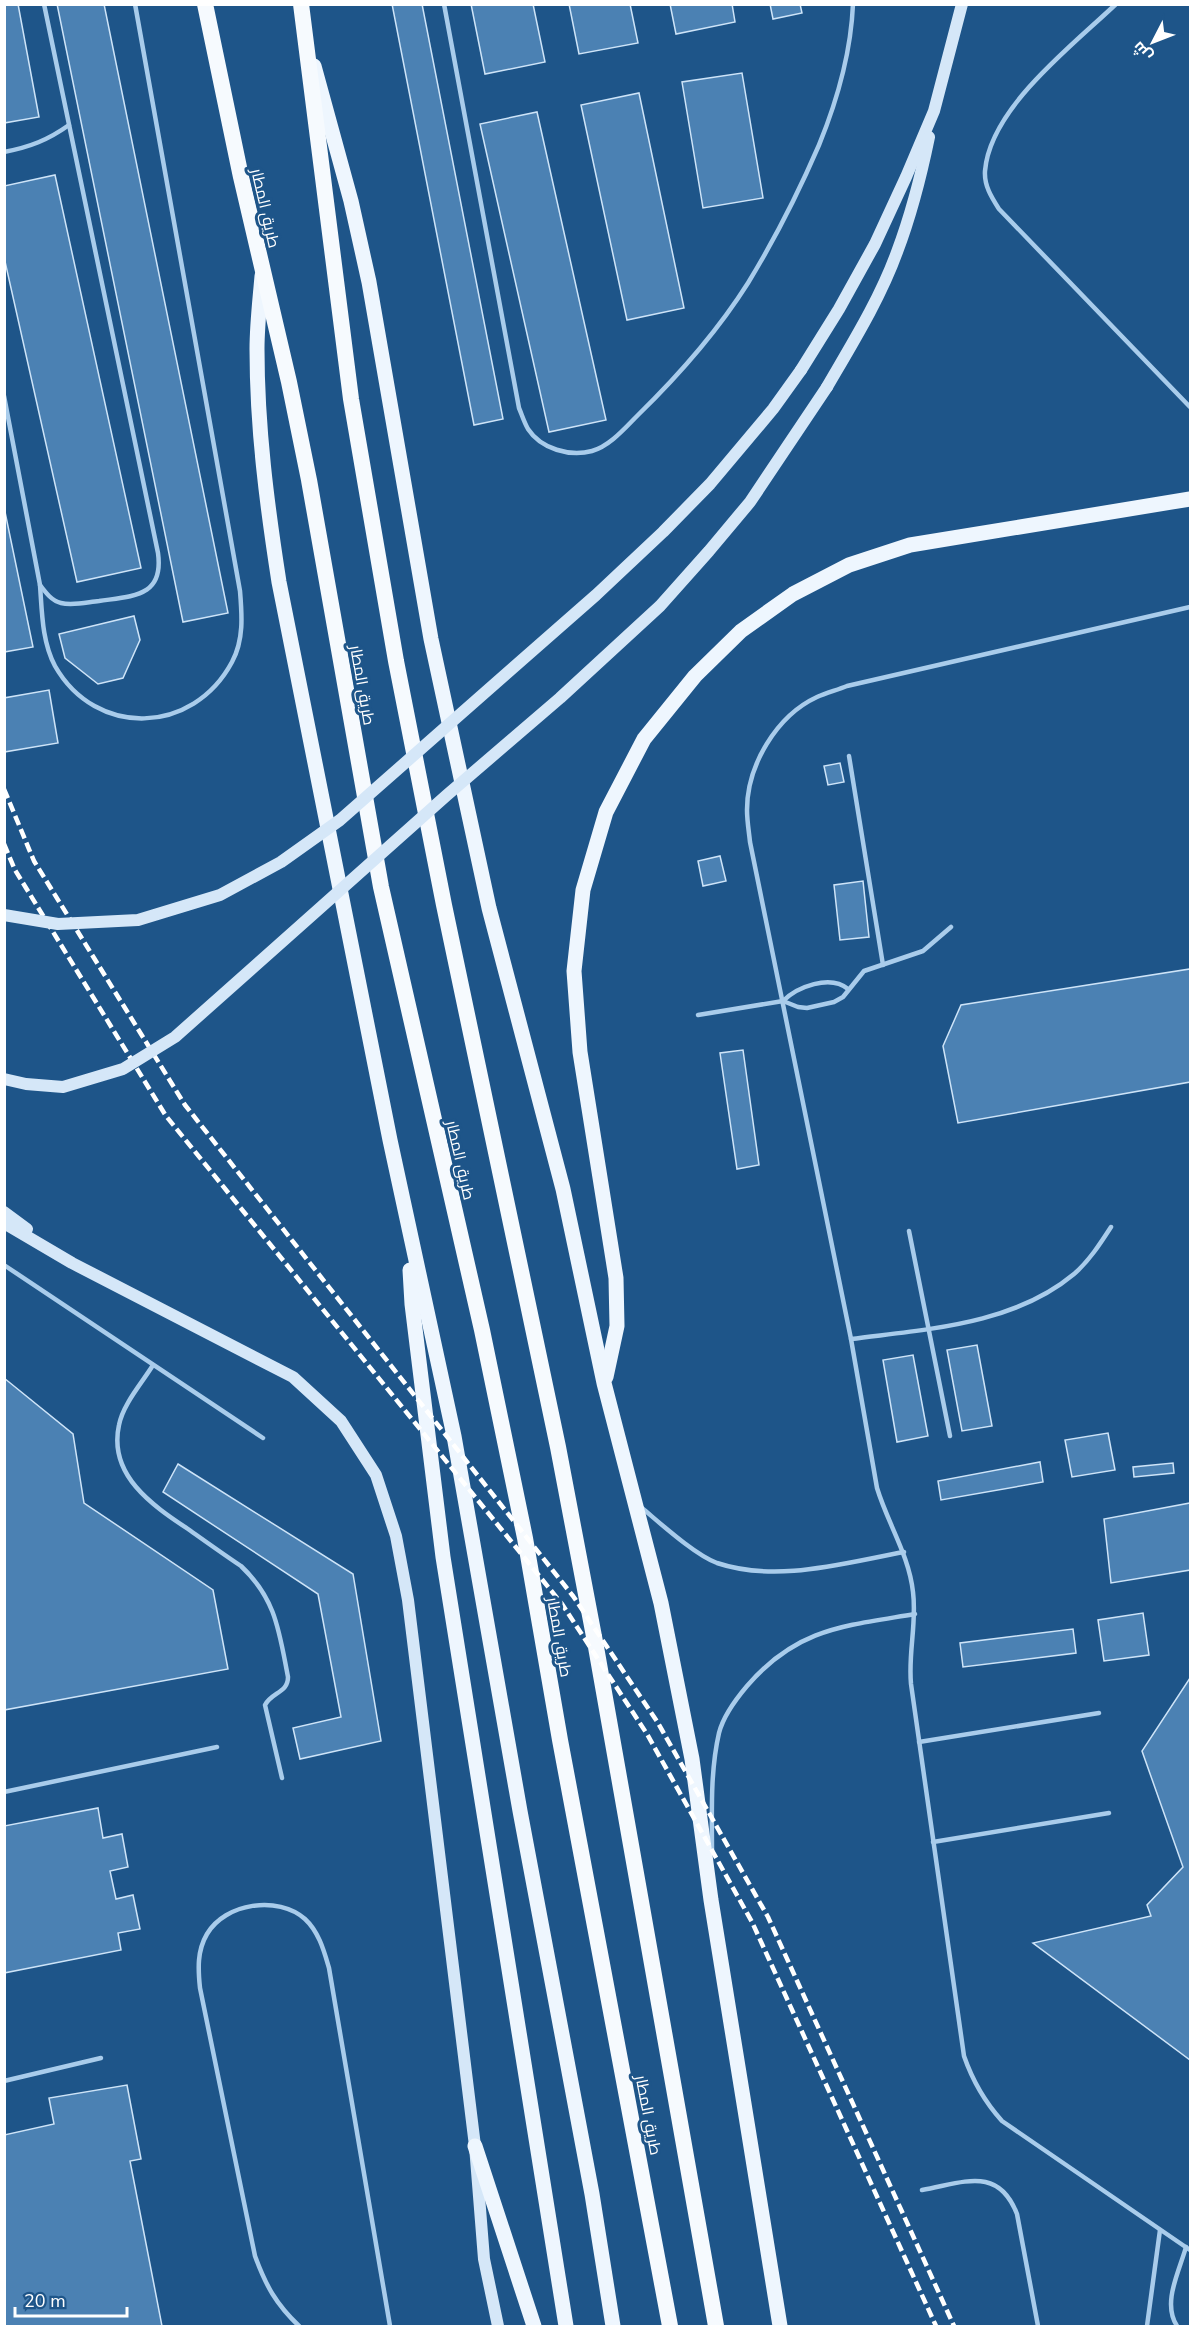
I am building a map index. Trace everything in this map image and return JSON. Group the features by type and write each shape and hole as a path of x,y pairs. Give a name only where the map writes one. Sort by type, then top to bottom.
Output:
{"highway":[{"name":"طريق المطار","path":"205,4 309,480 381,887 482,1330 525,1538 560,1740 670,2326"},
{"name":"طريق المطار","path":"301,4 351,399 396,661 444,905 558,1447 596,1647 716,2326"}],"main road":[{"path":"4,1079 26,1084 63,1087 123,1070 175,1037 447,795 560,698 660,606 750,502 827,387 864,321 897,254 919,183 934,111 962,4"},
{"path":"307,41 351,201 369,282 431,639 489,908 563,1189 604,1383 661,1603 692,1759 711,1900 780,2326"},
{"path":"4,915 58,924 138,920 220,895 281,862 340,820 596,595 663,532 710,484 773,409 801,370 839,309 875,244 934,111"},
{"path":"262,270 257,347 259,424 266,503 283,605 407,1225 454,1436 522,1822 592,2194 613,2326"},
{"path":"604,1383 617,1326 616,1278 580,1052 574,971 583,890 596,845 606,812 644,739 695,676 741,631 793,594 849,565 910,545 1191,499"},
{"path":"4,1212 72,1263"},
{"path":"4,1223 72,1263 293,1377 341,1421 376,1475 396,1536 408,1600 475,2146 484,2259 498,2326"},
{"path":"407,1225 412,1304 442,1546 566,2326"},
{"path":"475,2146 534,2326"}],"lane":[{"path":"40,585 49,597 62,604 131,596 146,592 156,581 160,568 44,4"},
{"path":"4,396 40,585 44,630 55,665 80,697 111,715 146,720 182,712 211,691 232,662 243,627 240,591 135,4"},
{"path":"444,4 519,408 529,430 546,446 569,454 594,451 614,438 674,381 715,332 749,281 819,144 840,87 852,29 853,4"},
{"path":"1116,4 1026,90 1011,109 988,153 984,173 988,192 999,209 1191,407"},
{"path":"4,152 27,148 49,139 69,125"},
{"path":"1176,2326 1172,2318 1170,2302 1188,2249 1002,2121 985,2102 972,2080 964,2056 909,1663 915,1614 910,1572 904,1552 883,1510 877,1488 851,1339 750,842 747,809 753,775 766,744 788,718 815,698 847,686 1191,608"},
{"path":"849,756 883,965"},
{"path":"783,1001 798,1007 814,1007 839,1000 864,971 923,951 951,927"},
{"path":"698,1015 783,1001 795,991 831,982 848,989"},
{"path":"851,1339 928,1329 998,1314 1025,1305 1074,1273 1095,1252 1112,1227"},
{"path":"909,1231 950,1436"},
{"path":"4,1265 263,1438"},
{"path":"153,1365 126,1408 119,1424 117,1442 120,1459 126,1475 145,1498 241,1566 253,1577 270,1603 276,1618 288,1677 285,1689 268,1699 265,1705 282,1778"},
{"path":"635,1502 672,1534 715,1562 767,1573 820,1567 904,1552"},
{"path":"711,1900 713,1773 719,1731 738,1696 764,1666 796,1643 833,1628 915,1614"},
{"path":"919,1742 1099,1713"},
{"path":"4,1792 217,1747"},
{"path":"933,1842 1108,1813"},
{"path":"299,2326 281,2309 266,2284 255,2256 200,1988 198,1959 207,1933 228,1913 250,1905 279,1906 304,1918 321,1942 329,1968 390,2326"},
{"path":"4,2081 100,2058"},
{"path":"922,2190 982,2180 999,2186 1011,2198 1017,2214 1038,2326"},
{"path":"1147,2326 1160,2230"}],"building":[{"path":"4,4 18,4 39,117 4,123"},
{"path":"57,4 104,4 228,613 183,622"},
{"path":"392,4 422,4 503,419 474,425"},
{"path":"471,4 533,4 545,62 485,74"},
{"path":"569,4 630,4 638,43 579,54"},
{"path":"670,4 732,4 735,22 676,34"},
{"path":"770,4 800,4 802,13 773,19"},
{"path":"742,73 763,198 703,208 682,82"},
{"path":"639,93 684,308 627,320 581,105"},
{"path":"537,112 606,420 549,432 480,124"},
{"path":"55,175 141,568 77,582 4,257 4,186"},
{"path":"4,507 33,647 4,652"},
{"path":"134,616 140,640 123,678 98,684 65,658 59,634"},
{"path":"49,690 58,743 4,752 4,698"},
{"path":"840,763 844,782 828,785 824,766"},
{"path":"720,856 726,881 703,886 698,861"},
{"path":"863,881 869,937 840,940 834,885"},
{"path":"1190,969 1190,1082 958,1123 943,1046 961,1005"},
{"path":"743,1050 759,1165 737,1169 720,1053"},
{"path":"977,1345 992,1426 962,1431 947,1350"},
{"path":"913,1355 928,1436 897,1442 883,1360"},
{"path":"4,1378 73,1434 84,1503 213,1590 228,1669 4,1710"},
{"path":"1108,1433 1115,1470 1072,1477 1065,1440"},
{"path":"1040,1462 1043,1482 941,1500 938,1481"},
{"path":"1173,1463 1174,1473 1134,1477 1133,1467"},
{"path":"178,1464 353,1574 381,1741 300,1759 293,1728 341,1717 318,1594 163,1492"},
{"path":"1190,1503 1190,1570 1111,1583 1104,1519"},
{"path":"1143,1613 1149,1655 1104,1661 1098,1620"},
{"path":"1073,1629 1076,1653 963,1667 960,1643"},
{"path":"1190,1678 1190,2060 1033,1943 1151,1916 1147,1905 1183,1867 1142,1751"},
{"path":"98,1808 103,1838 122,1834 128,1867 110,1871 116,1899 133,1895 140,1929 118,1933 121,1950 4,1973 4,1826"},
{"path":"127,2085 141,2159 130,2161 162,2326 4,2326 4,2135 54,2124 49,2098"}],"railway":[{"path":"4,789 34,861 185,1105 573,1596 658,1723 768,1917 954,2326"},
{"path":"4,844 15,870 166,1116 562,1604 647,1734 752,1922 936,2326"}]}
